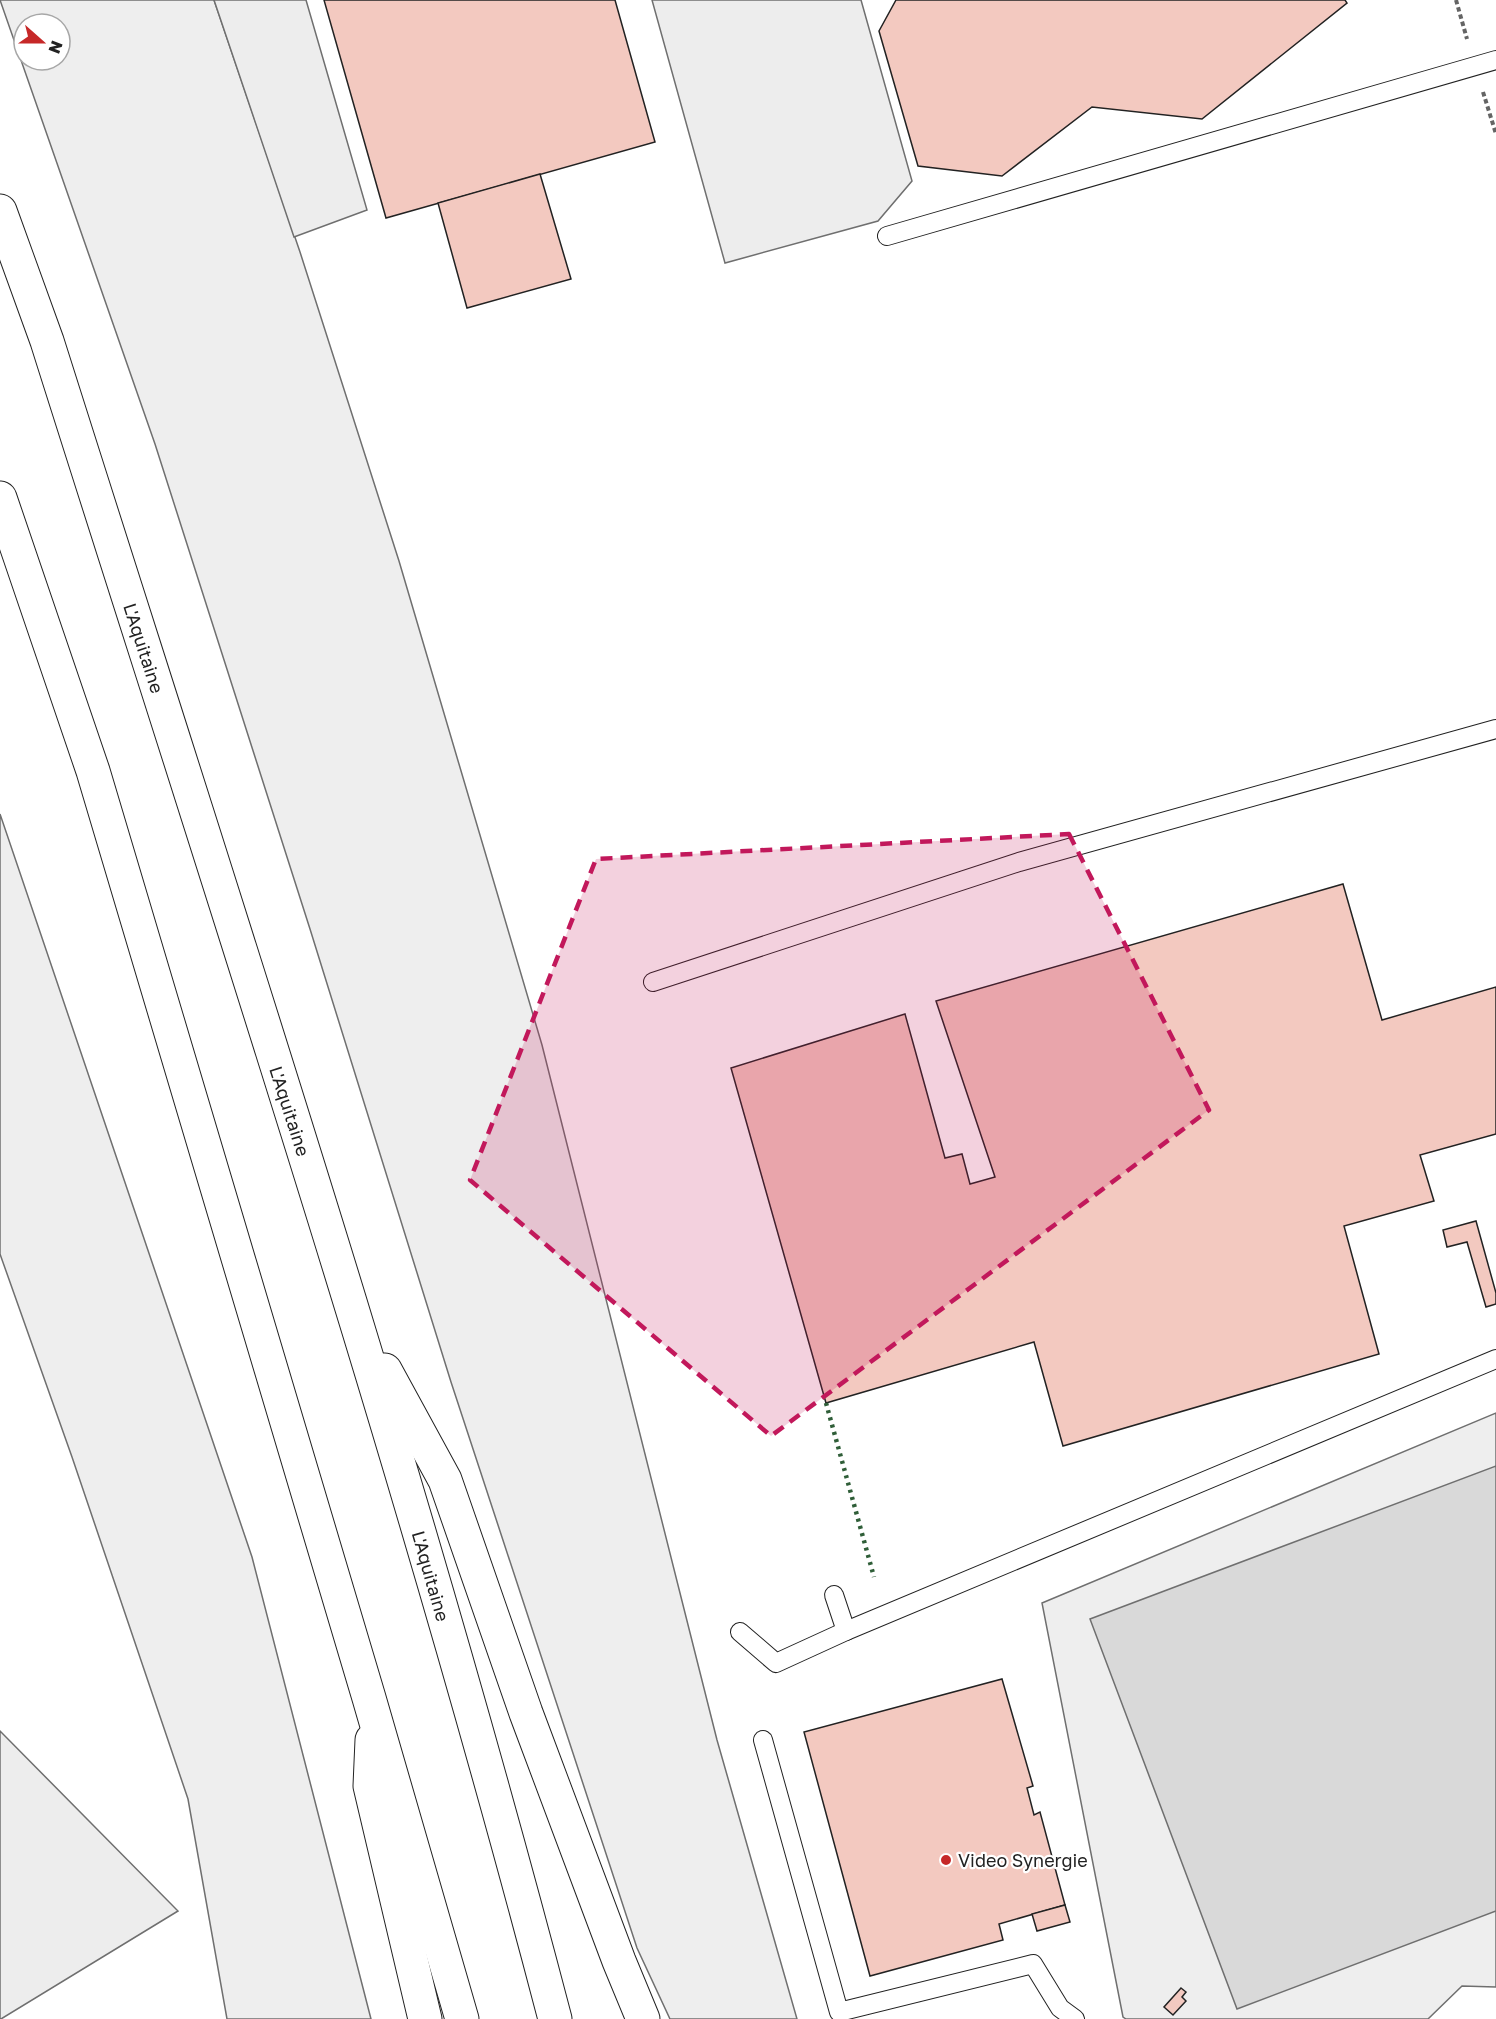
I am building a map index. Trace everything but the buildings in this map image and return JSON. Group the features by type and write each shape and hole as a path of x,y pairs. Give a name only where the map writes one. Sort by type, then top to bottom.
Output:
{"highway":[{"name":"L'Aquitaine","path":"0,211 47,341 355,1316 459,1672 555,2019"},
{"path":"0,498 93,771 372,1708 462,2019"},
{"path":"355,1316 446,1480 530,1724 643,2019"},
{"path":"372,1708 370,1786 425,2019"}],"lane":[{"path":"887,236 1496,60"},
{"path":"652,982 1019,862 1496,729"},
{"path":"740,1632 776,1663 846,1631 1496,1359"},
{"path":"834,1595 846,1631"},
{"path":"763,1740 839,2012 1033,1964 1060,2008 1075,2019"}],"highlighted area":[{"path":"1069,834 1209,1110 771,1436 470,1180 596,859"}],"shaded area":[{"path":"0,0 214,0 300,252 399,561 542,1045 717,1740 797,2019 670,2019 637,1948 451,1382 310,929 155,444 25,72 72,72 72,12 12,12 12,34"},
{"path":"214,0 306,0 367,210 294,237"},
{"path":"652,0 861,0 912,181 878,221 725,263"},
{"path":"0,814 252,1557 371,2019 227,2019 188,1799 72,1457 0,1254"},
{"path":"1496,1413 1496,1987 1462,1986 1428,2019 1126,2019 1123,2017 1042,1603"},
{"path":"1496,1466 1496,1911 1237,2009 1090,1619"},
{"path":"0,1731 178,1911 1,2019 0,2019"}],"hedge":[{"path":"826,1403 874,1577"}],"place":[{"name":"Video Synergie","path":"946,1860"}]}
